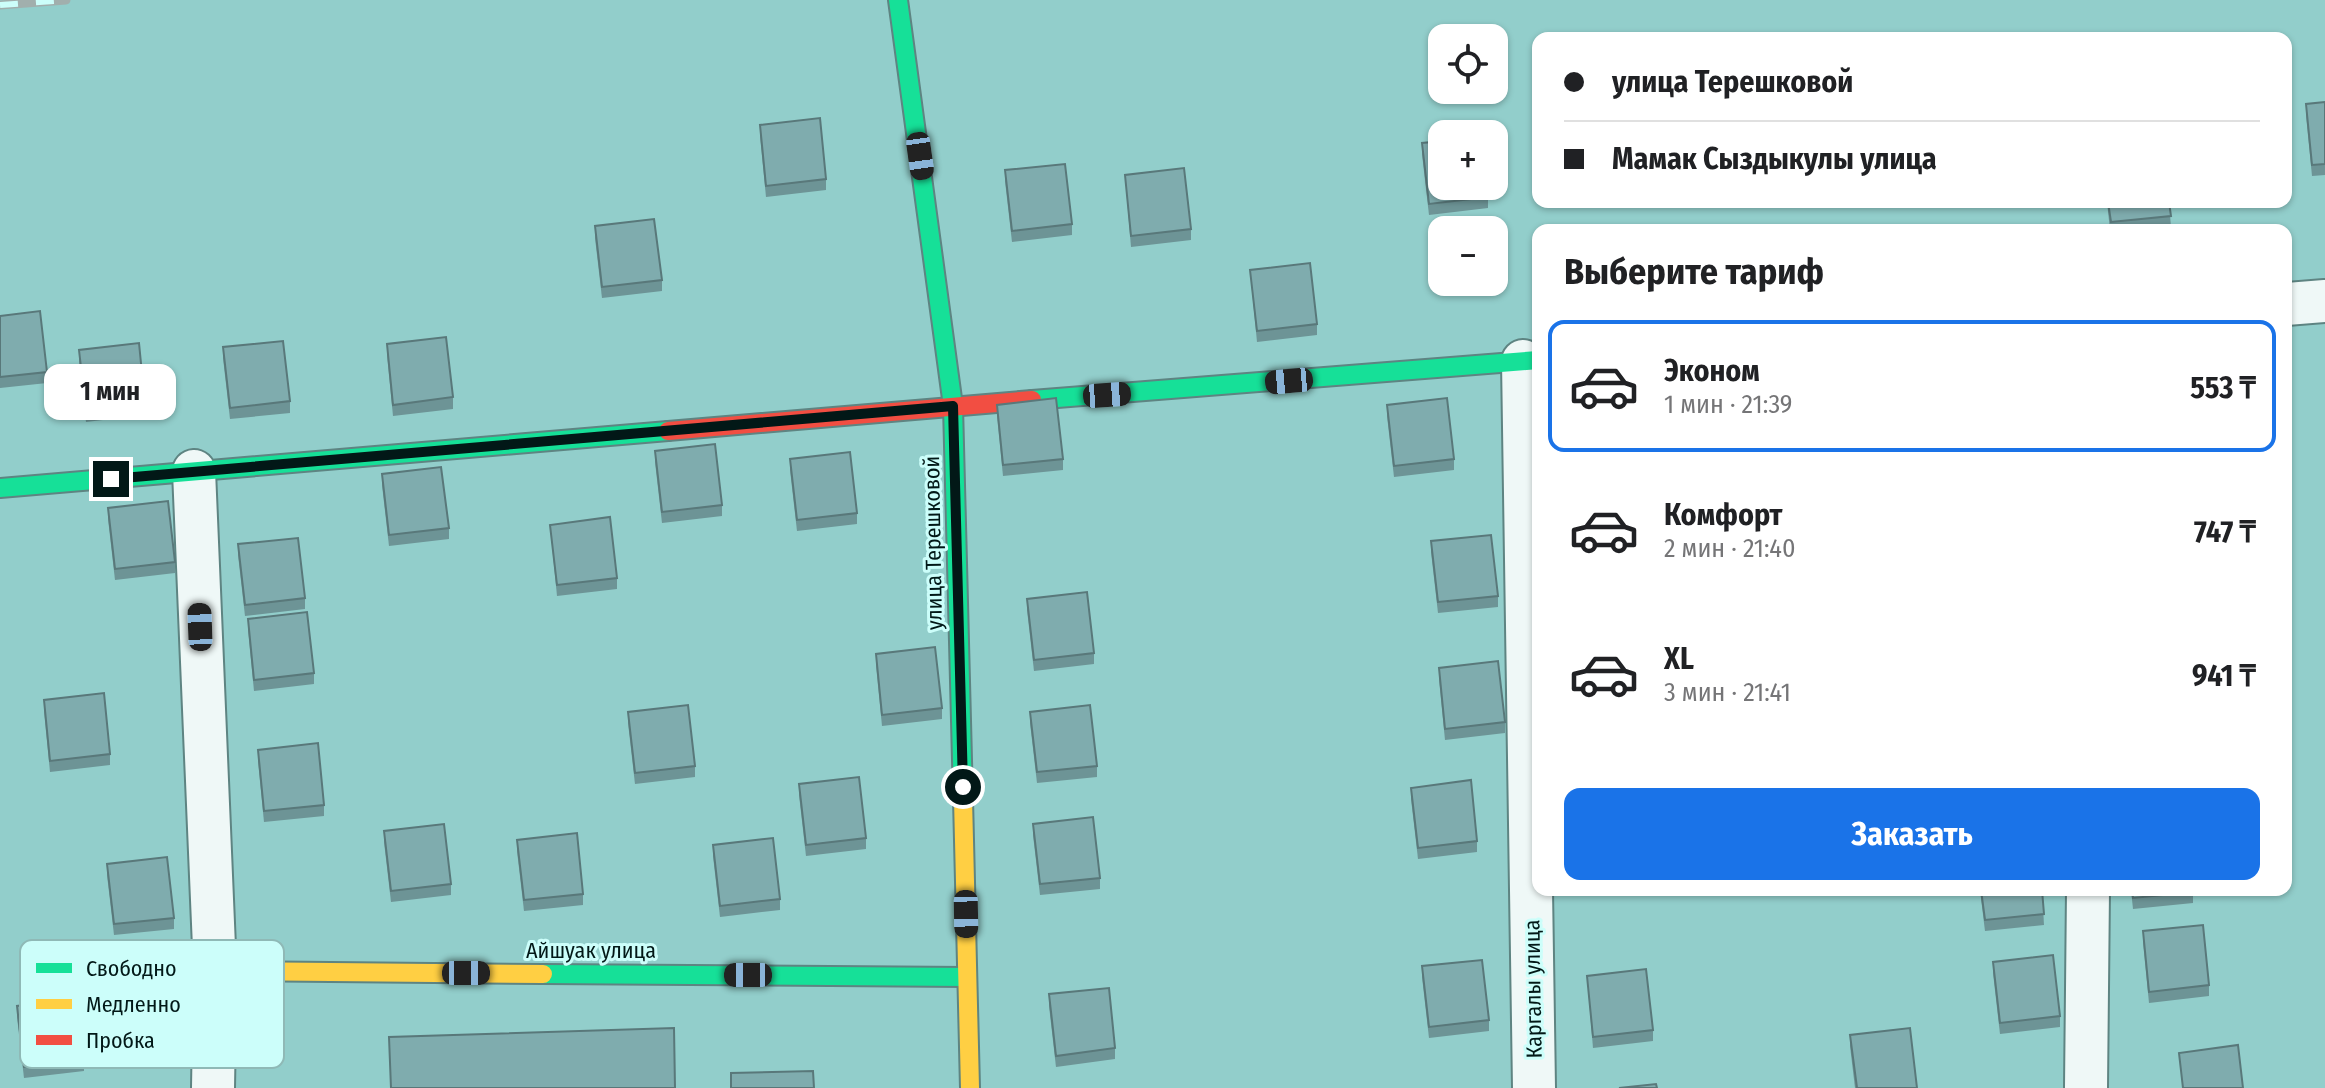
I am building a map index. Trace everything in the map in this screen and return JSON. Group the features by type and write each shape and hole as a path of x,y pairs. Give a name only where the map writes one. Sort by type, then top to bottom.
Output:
{"street":[{"name":"улица Терешковой","path":"898,0 953,406 970,1088"},
{"path":"2292,304 2325,301"},
{"path":"0,488 953,406 1530,361"},
{"name":"Каргалы улица","path":"1530,361 1532,724"},
{"path":"194,471 214,940"},
{"name":"Каргалы улица","path":"1533,896 1534,1088"},
{"path":"2086,1088 2088,896"},
{"name":"Айшуак улица","path":"284,972 967,977"},
{"path":"213,1068 213,1088"}],"building":[{"path":"2325,102 2325,164 2312,165 2306,104"},
{"path":"820,118 826,179 766,186 760,125"},
{"path":"1428,142 1428,195 1422,143"},
{"path":"1065,164 1072,224 1012,231 1005,170"},
{"path":"1184,168 1191,229 1131,236 1125,175"},
{"path":"1429,200 1463,200 1429,204"},
{"path":"2109,208 2170,208 2171,216 2111,222"},
{"path":"654,219 662,280 602,287 595,226"},
{"path":"1310,263 1317,324 1257,331 1250,270"},
{"path":"40,311 47,372 0,377 0,316"},
{"path":"446,337 453,397 393,405 387,344"},
{"path":"283,341 290,401 230,408 223,347"},
{"path":"139,343 145,404 86,411 79,350"},
{"path":"1056,398 1063,459 1003,465 997,405"},
{"path":"1447,398 1454,459 1394,466 1387,405"},
{"path":"715,444 722,505 662,512 655,451"},
{"path":"850,452 857,513 797,520 790,459"},
{"path":"441,467 449,528 389,535 382,474"},
{"path":"168,501 175,562 115,569 108,508"},
{"path":"610,517 617,578 557,585 550,525"},
{"path":"1491,535 1498,596 1438,602 1431,541"},
{"path":"298,538 305,598 245,605 238,544"},
{"path":"1087,592 1094,653 1034,660 1027,599"},
{"path":"307,612 314,673 254,680 248,619"},
{"path":"935,647 942,708 882,715 876,654"},
{"path":"1498,661 1505,722 1445,729 1439,668"},
{"path":"104,693 110,754 50,761 44,700"},
{"path":"688,705 695,766 635,773 628,712"},
{"path":"1090,705 1097,766 1037,772 1030,712"},
{"path":"318,743 324,805 264,811 258,750"},
{"path":"859,777 866,838 806,845 799,784"},
{"path":"1471,780 1477,841 1418,848 1411,788"},
{"path":"1093,817 1100,878 1040,884 1033,824"},
{"path":"444,824 451,884 391,891 384,831"},
{"path":"577,833 583,894 524,900 517,840"},
{"path":"773,838 780,899 720,906 713,845"},
{"path":"167,857 174,918 114,924 107,864"},
{"path":"1982,896 2042,896 2044,914 1985,920"},
{"path":"2203,925 2209,985 2149,992 2143,931"},
{"path":"2053,955 2060,1016 2000,1023 1993,962"},
{"path":"1482,960 1489,1020 1429,1027 1422,966"},
{"path":"1646,969 1653,1030 1593,1037 1587,976"},
{"path":"1109,988 1115,1048 1056,1056 1049,994"},
{"path":"674,1028 675,1088 391,1088 389,1037"},
{"path":"1910,1028 1917,1088 1857,1088 1850,1035"},
{"path":"2238,1045 2243,1088 2183,1088 2179,1053"},
{"path":"813,1071 814,1088 731,1088 731,1073"},
{"path":"1656,1084 1657,1088 1619,1088"}],"railway":[{"path":"0,5 66,0"}],"traffic: fast":[{"path":"898,0 953,406 963,799"},
{"path":"1032,400 1532,360"},
{"path":"0,488 668,431"},
{"path":"543,974 967,977"}],"traffic: slow":[{"path":"963,799 970,1088"},
{"path":"284,972 543,974"}],"traffic: jam":[{"path":"668,431 1032,400"}],"route":[{"path":"111,479 953,406 963,787"}]}
